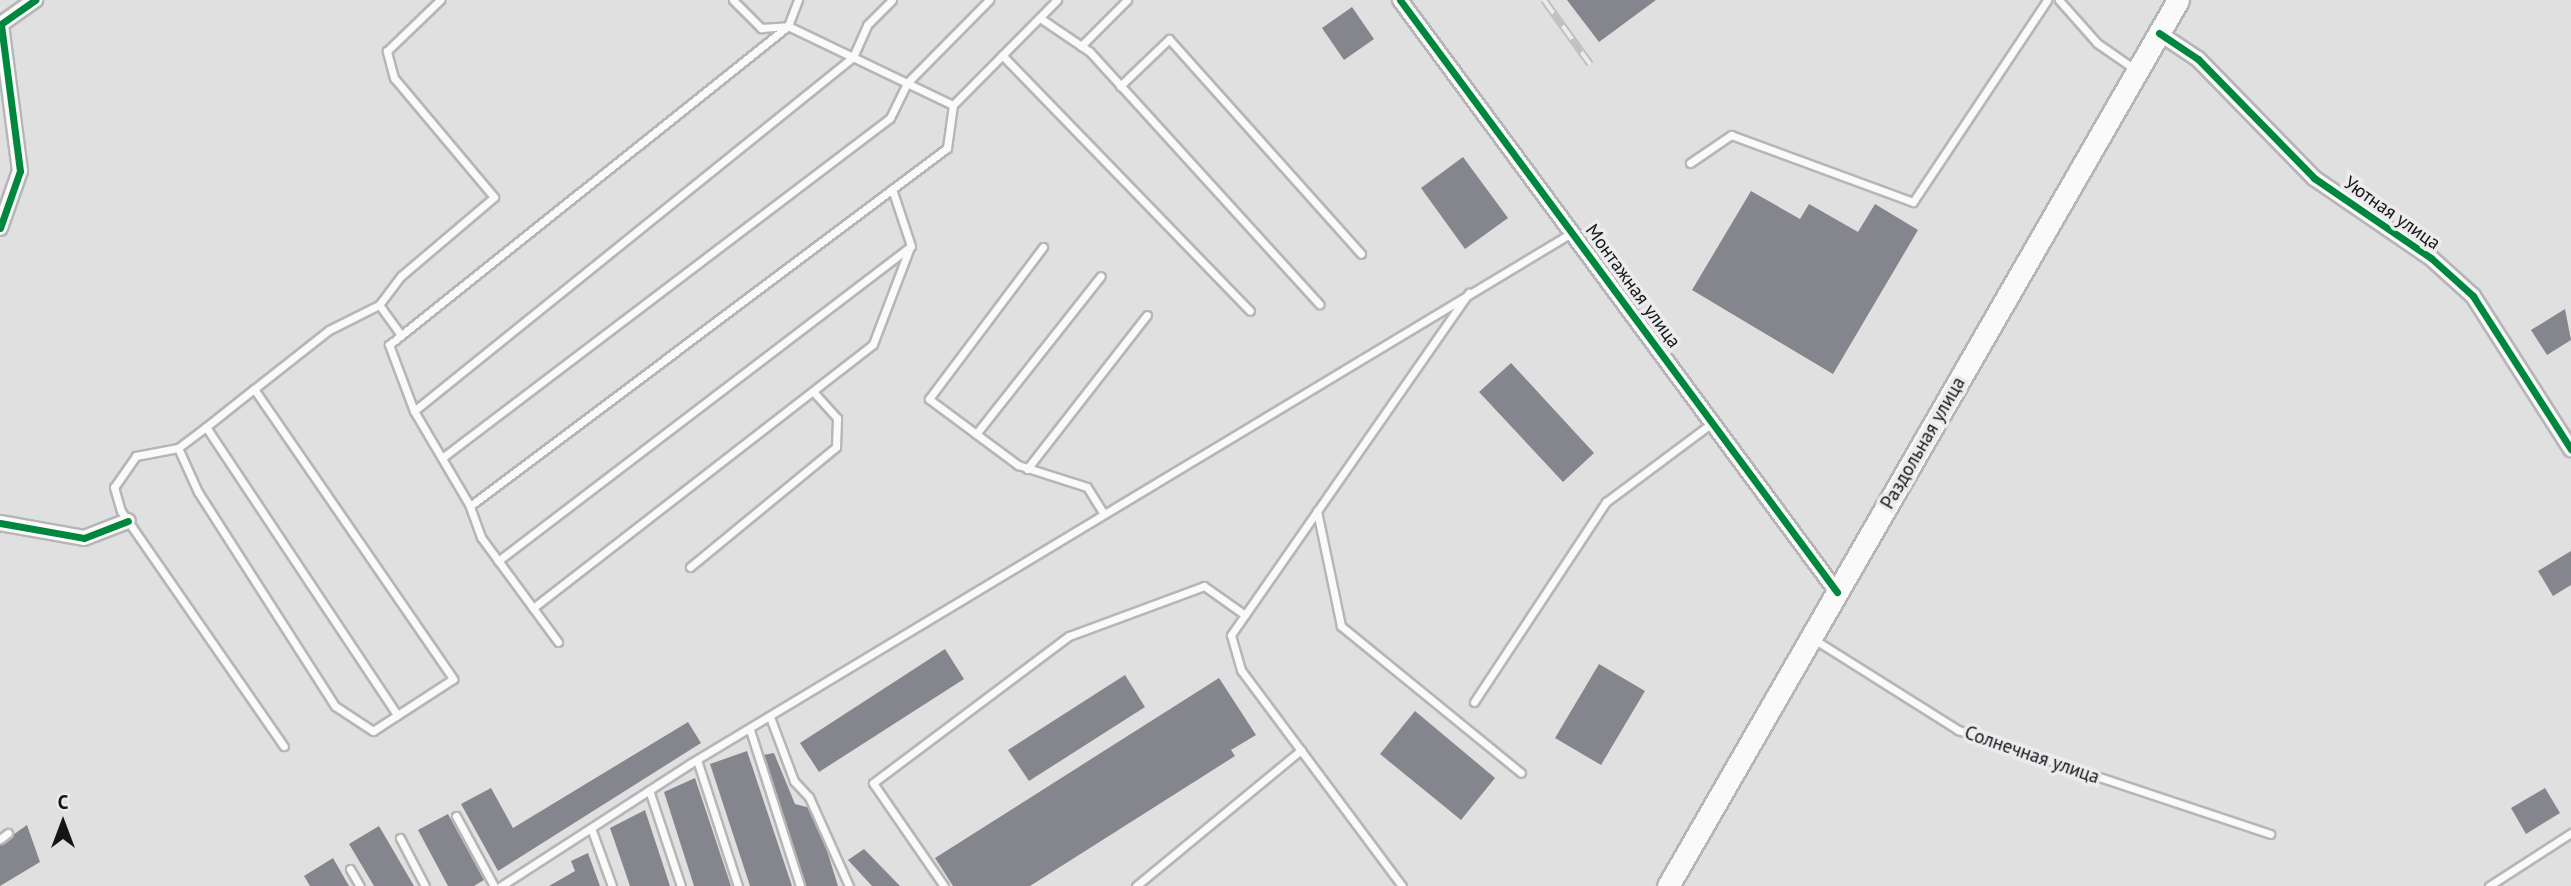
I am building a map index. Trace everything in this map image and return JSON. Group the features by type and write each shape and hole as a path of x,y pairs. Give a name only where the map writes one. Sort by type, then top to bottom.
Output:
{"main road":[{"name":"Раздольная улица","path":"1668,886 2178,0"}],"street":[{"path":"0,228 20,171 1,24 35,0"},
{"name":"Монтажная улица","path":"1400,0 1574,232 1837,592"},
{"name":"Уютная улица","path":"2160,33 2198,59 2314,178 2431,258 2473,296 2571,449"},
{"path":"0,523 84,538 128,521"}],"lane":[{"path":"284,746 128,521 114,487 136,456 178,449 329,330 379,305 401,276 494,198 394,78 387,51 440,0"},
{"path":"733,0 761,28 788,26 953,105"},
{"path":"558,642 498,561 470,506 414,411 389,345 788,26 798,0"},
{"path":"414,411 853,57 867,25 892,0"},
{"path":"442,458 890,118 908,83 989,0"},
{"path":"470,506 947,148 953,105 1058,0"},
{"path":"1081,46 1127,0"},
{"path":"1690,163 1731,135 1913,202 2048,0"},
{"path":"2059,0 2096,43 2137,71"},
{"path":"1040,18 1081,46 1319,304"},
{"path":"1120,86 1169,38 1361,254"},
{"path":"1002,55 1250,311"},
{"path":"533,608 873,344 911,246 892,189"},
{"path":"501,886 697,760 1472,288 1574,232"},
{"path":"498,561 911,246"},
{"path":"1043,247 929,399 1027,469 1087,487 1104,514"},
{"path":"976,434 1101,276"},
{"path":"1402,886 1233,653 1231,635 1472,288"},
{"path":"379,305 401,335"},
{"path":"1027,469 1147,315"},
{"path":"178,449 198,492 335,706 373,731 453,679 254,389"},
{"path":"690,567 836,447 837,418 813,391"},
{"path":"1474,702 1606,502 1713,422"},
{"path":"206,427 397,715"},
{"path":"1317,511 1341,626 1521,773"},
{"path":"944,886 873,782 1069,636 1204,586 1245,615"},
{"name":"Солнечная улица","path":"1811,637 1958,730 2270,834"},
{"path":"770,717 794,781 809,797 849,886"},
{"path":"750,730 800,886"},
{"path":"1136,886 1301,750"},
{"path":"697,760 738,886"},
{"path":"649,790 681,886"},
{"path":"456,816 494,886"},
{"path":"591,828 612,886"},
{"path":"0,839 8,833"},
{"path":"2489,886 2571,834"},
{"path":"400,838 425,886"},
{"path":"350,869 360,886"}],"building":[{"path":"1567,0 1656,0 1599,42"},
{"path":"1352,7 1374,39 1344,60 1322,28"},
{"path":"1463,157 1508,218 1465,249 1421,188"},
{"path":"1751,191 1800,219 1809,204 1858,232 1875,204 1918,230 1833,374 1692,290"},
{"path":"2565,309 2571,340 2547,355 2531,330"},
{"path":"1511,363 1594,453 1563,482 1479,392"},
{"path":"2571,551 2571,585 2553,596 2538,571"},
{"path":"945,649 964,679 819,772 800,743"},
{"path":"1599,664 1645,691 1601,765 1555,738"},
{"path":"1125,675 1145,707 1029,781 1008,750"},
{"path":"1219,678 1256,735 1231,750 1235,756 1030,886 953,886 935,858"},
{"path":"1415,711 1495,778 1461,820 1380,754"},
{"path":"688,722 701,743 498,871 461,804 491,788 513,828"},
{"path":"747,751 792,886 750,886 710,764"},
{"path":"774,753 795,804 814,809 838,886 806,886 763,755"},
{"path":"695,778 731,886 694,886 664,792"},
{"path":"2545,788 2560,813 2526,834 2511,808"},
{"path":"645,810 670,886 630,886 610,828"},
{"path":"448,814 484,880 474,886 448,886 418,830"},
{"path":"27,825 40,862 0,886 0,844"},
{"path":"379,826 414,886 374,886 349,844"},
{"path":"864,849 900,886 872,886 848,860"},
{"path":"588,853 600,886 549,886 575,871 571,861"},
{"path":"333,858 349,886 310,886 304,876"}],"railway":[{"path":"1544,0 1590,64"}],"cycle path":[{"path":"0,228 20,171 1,24 35,0"},
{"path":"1400,0 1837,592"},
{"path":"2159,33 2198,59 2314,178 2431,258 2473,296 2571,449"},
{"path":"0,523 84,538 128,521"}]}
